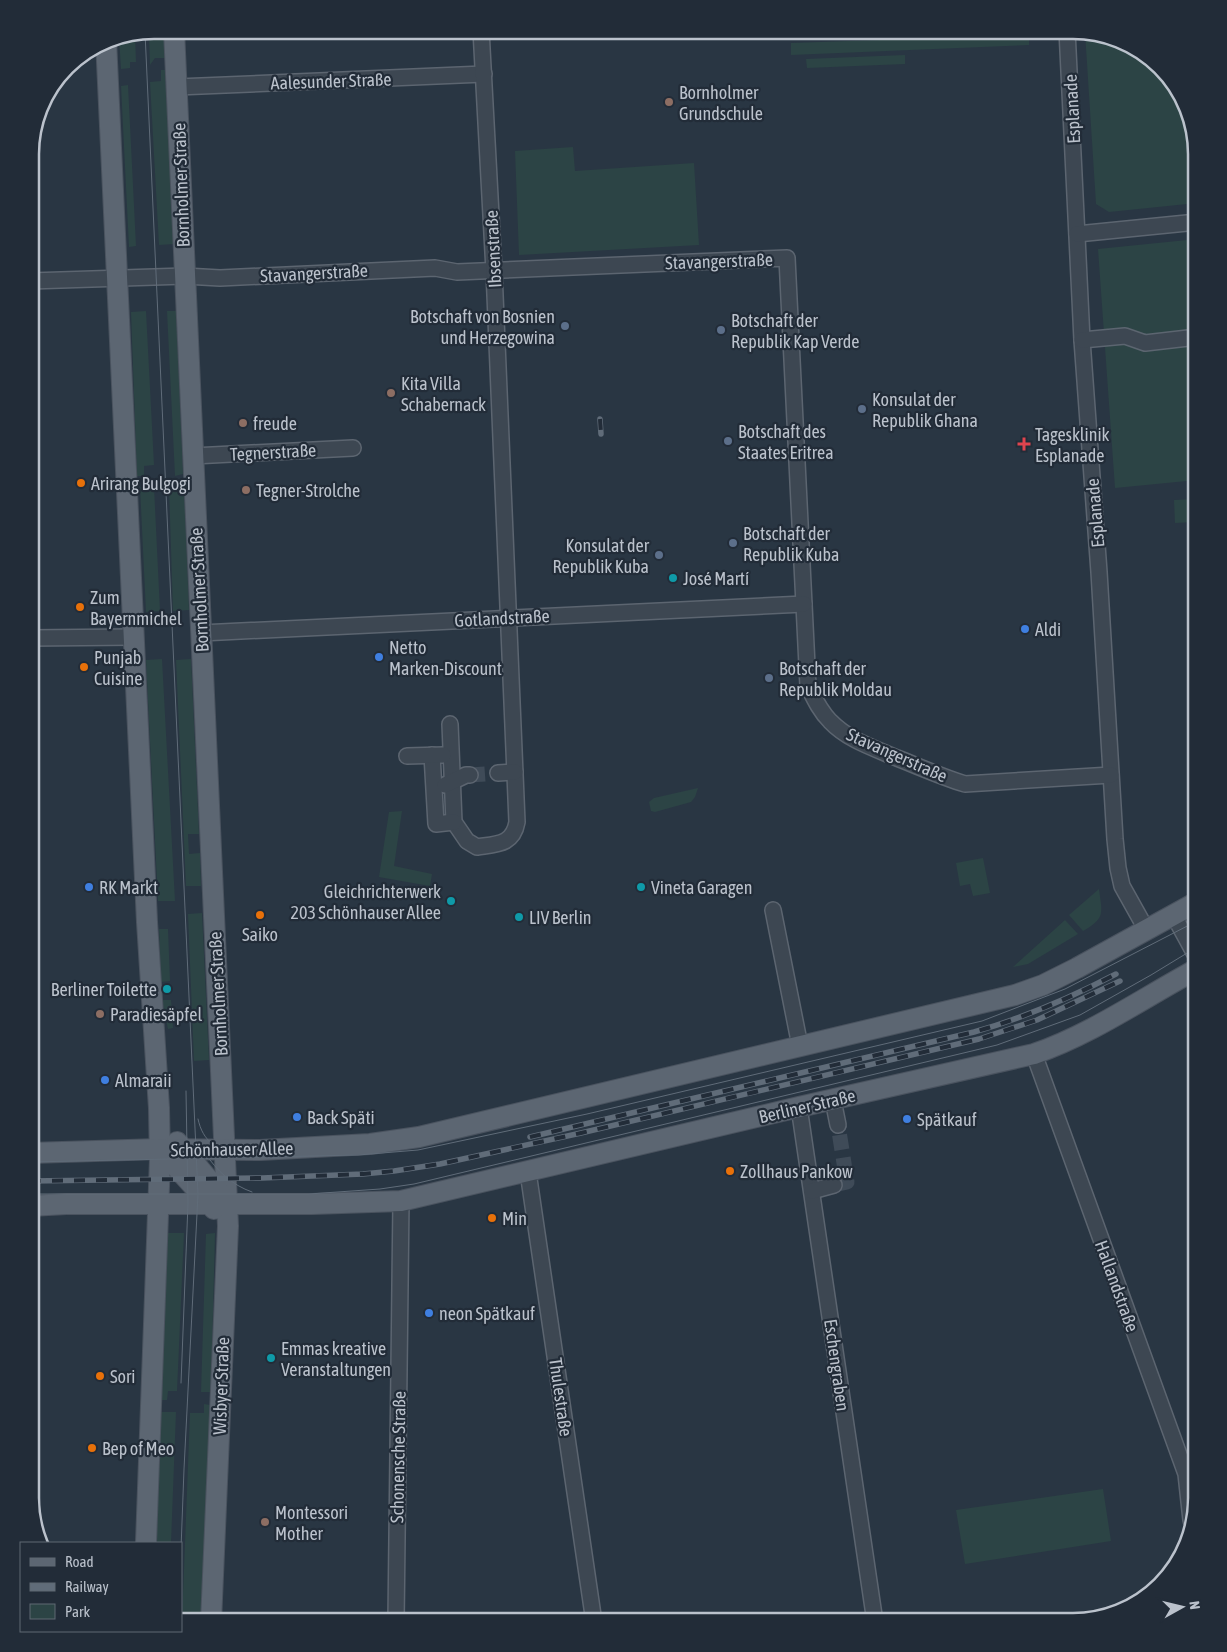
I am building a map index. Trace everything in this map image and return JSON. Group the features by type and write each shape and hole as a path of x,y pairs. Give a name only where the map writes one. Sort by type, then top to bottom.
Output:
{"main road":[{"name":"Bornholmer Straße","path":"174,39 226,1150"},
{"path":"106,50 150,980 160,1149 160,1203 146,1542"},
{"path":"800,1046 1016,995 1056,978 1188,906"},
{"name":"Berliner Straße","path":"401,1201 1034,1054 1055,1047 1088,1031 1188,974"},
{"name":"Schönhauser Allee","path":"39,1153 160,1149 260,1150 370,1144 402,1140 800,1046"},
{"path":"159,1122 183,1150 218,1203"},
{"path":"160,1149 218,1203"},
{"path":"218,1203 226,1150"},
{"path":"39,1206 160,1203 312,1204 401,1201"},
{"name":"Wisbyer Straße","path":"211,1613 228,1226 218,1203"}],"street":[{"name":"Ibsenstraße","path":"454,822 467,841 477,847 504,843 510,839 517,822 494,271 482,39"},
{"name":"Esplanade","path":"1067,39 1082,340 1118,868 1122,886 1146,929"},
{"name":"Aalesunder Straße","path":"177,87 484,74"},
{"path":"1077,234 1188,223"},
{"name":"Stavangerstraße","path":"39,280 185,276 220,278 435,268 457,272 494,271 787,258 808,686 817,704 829,721 842,732 861,743 965,784 1111,775"},
{"path":"1082,340 1125,336 1145,343 1188,338"},
{"name":"Tegnerstraße","path":"193,456 353,448"},
{"name":"Gotlandstraße","path":"201,633 804,604"},
{"path":"39,638 134,637"},
{"path":"432,755 436,824 454,822 463,777 452,759 450,724"},
{"path":"407,756 432,755 452,759"},
{"path":"498,774 515,772"},
{"path":"434,789 463,777"},
{"path":"773,910 800,1046"},
{"path":"1173,914 1188,942"},
{"name":"Hallandstraße","path":"1034,1054 1186,1474 1188,1492"},
{"path":"833,1100 838,1124"},
{"name":"Eschengraben","path":"800,1107 873,1613"},
{"name":"Thulestraße","path":"528,1172 593,1613"},
{"path":"812,1191 834,1186"},
{"name":"Schonensche Straße","path":"396,1613 401,1201"}],"green space":[{"path":"149,39 164,39 165,58 155,58 150,65"},
{"path":"910,39 1029,39 1029,45 791,55 791,43"},
{"path":"135,40 136,62 130,62 130,68 121,69 119,44"},
{"path":"1085,40 1103,43 1131,54 1160,78 1169,90 1182,117 1188,154 1188,204 1109,212 1096,204"},
{"path":"905,55 905,64 807,68 806,59"},
{"path":"161,70 165,70 174,244 159,245 150,82 161,81"},
{"path":"128,85 136,246 129,247 121,86"},
{"path":"573,147 575,171 694,163 699,245 519,255 515,151"},
{"path":"1188,240 1188,481 1115,488 1098,249"},
{"path":"146,311 154,465 144,466 144,476 137,476 131,312"},
{"path":"167,311 176,311 183,474 175,476"},
{"path":"184,485 189,610 173,611 169,486"},
{"path":"140,487 154,487 160,611 146,612"},
{"path":"1188,499 1188,522 1175,523 1174,500"},
{"path":"162,659 175,901 158,901 146,660"},
{"path":"191,659 199,834 188,834 189,854 200,853 201,886 186,886 176,660"},
{"path":"698,788 691,802 655,812 651,811 649,802 654,798"},
{"path":"402,811 394,866 432,874 430,886 379,877 389,812"},
{"path":"983,858 990,893 973,896 970,884 960,886 956,863"},
{"path":"1099,889 1101,914 1096,922 1083,931 1069,915"},
{"path":"202,913 209,1060 194,1061 188,914"},
{"path":"1065,920 1078,934 1028,964 1013,967"},
{"path":"159,929 168,929 170,981 161,982"},
{"path":"162,1000 171,1000 173,1028 168,1029"},
{"path":"165,1233 184,1233 177,1391 168,1391 167,1400 158,1400"},
{"path":"215,1233 211,1392 201,1392 206,1234"},
{"path":"204,1404 210,1405 203,1613 182,1613 190,1413 204,1413"},
{"path":"157,1412 176,1412 171,1542 153,1542"},
{"path":"1103,1489 1111,1541 965,1564 956,1510"}],"tunnel":[{"path":"470,775 498,773"},
{"path":"834,1185 847,1182 838,1125"}],"tram line":[{"path":"145,39 198,1194 181,1542"},
{"path":"39,1162 358,1155 418,1150 587,1114 982,1021 1065,989 1188,926"},
{"path":"39,1194 309,1194 380,1189 414,1184 997,1045 1080,1015 1188,952"},
{"path":"181,1383 188,1203 186,1091"},
{"path":"198,1119 207,1139 223,1150 238,1154"},
{"path":"205,1153 225,1177 252,1192"}],"railway":[{"path":"600,419 601,434"},
{"path":"530,1137 974,1032 1046,1007 1116,974"},
{"path":"39,1181 262,1178 363,1174 440,1164 581,1133 979,1039 1037,1020 1120,981"}],"place":[{"name":"Bornholmer Grundschule","path":"669,102"},
{"name":"Botschaft von Bosnien und Herzegowina","path":"565,326"},
{"name":"Botschaft der Republik Kap Verde","path":"721,330"},
{"name":"Kita Villa Schabernack","path":"391,393"},
{"name":"Konsulat der Republik Ghana","path":"862,409"},
{"name":"freude","path":"243,423"},
{"name":"Botschaft des Staates Eritrea","path":"728,441"},
{"name":"Tagesklinik Esplanade","path":"1024,444"},
{"name":"Arirang Bulgogi","path":"81,483"},
{"name":"Tegner-Strolche","path":"246,490"},
{"name":"Botschaft der Republik Kuba","path":"733,543"},
{"name":"Konsulat der Republik Kuba","path":"659,555"},
{"name":"José Martí","path":"673,578"},
{"name":"Zum Bayernmichel","path":"80,607"},
{"name":"Aldi","path":"1025,629"},
{"name":"Netto Marken-Discount","path":"379,657"},
{"name":"Punjab Cuisine","path":"84,667"},
{"name":"Botschaft der Republik Moldau","path":"769,678"},
{"name":"RK Markt","path":"89,887"},
{"name":"Vineta Garagen","path":"641,887"},
{"name":"Gleichrichterwerk 203 Schönhauser Allee","path":"451,901"},
{"name":"Saiko","path":"260,915"},
{"name":"LIV Berlin","path":"519,917"},
{"name":"Berliner Toilette","path":"167,989"},
{"name":"Paradiesäpfel","path":"100,1014"},
{"name":"Almaraii","path":"105,1080"},
{"name":"Back Späti","path":"297,1117"},
{"name":"Spätkauf","path":"907,1119"},
{"name":"Zollhaus Pankow","path":"730,1171"},
{"name":"Min","path":"492,1218"},
{"name":"neon Spätkauf","path":"429,1313"},
{"name":"Emmas kreative Veranstaltungen","path":"271,1358"},
{"name":"Sori","path":"100,1376"},
{"name":"Bep of Meo","path":"92,1448"},
{"name":"Montessori Mother","path":"265,1522"}]}
